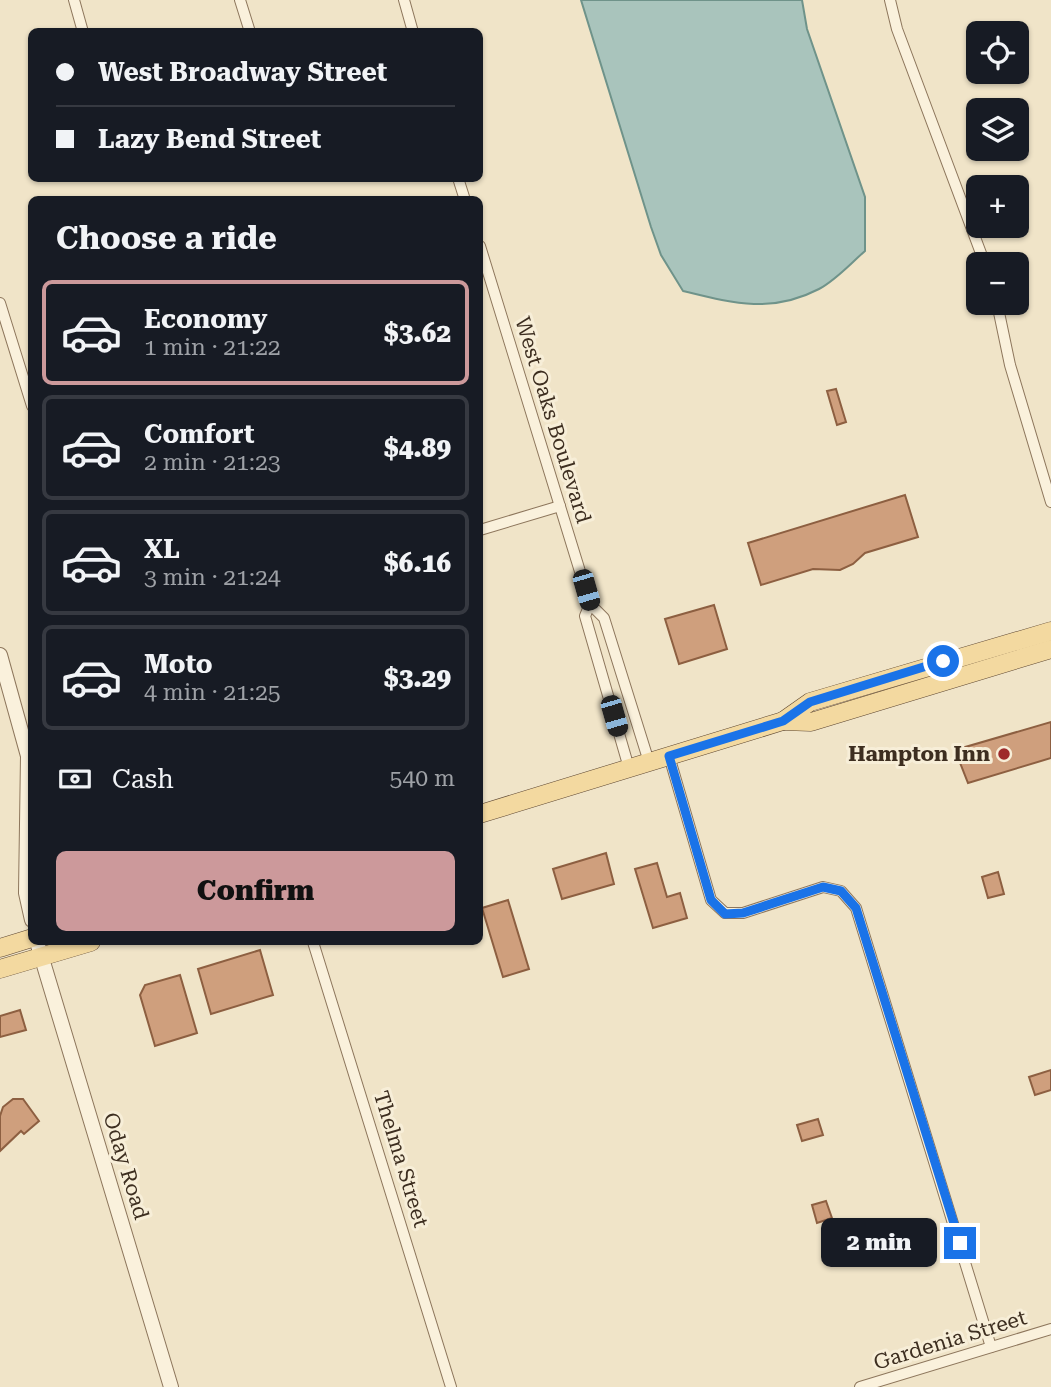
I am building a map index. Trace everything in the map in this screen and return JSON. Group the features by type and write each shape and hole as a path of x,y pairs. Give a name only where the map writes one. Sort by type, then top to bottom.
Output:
{"main road":[{"path":"483,813 783,721 810,702 1051,631"},
{"path":"783,721 811,722 1051,649"},
{"path":"882,702 906,683 929,674 943,661"},
{"path":"835,715 842,705 880,690 897,676"},
{"path":"0,948 28,939"},
{"path":"0,969 39,949 69,945"}],"street":[{"path":"74,0 82,28"},
{"path":"240,0 249,28"},
{"path":"404,0 412,28"},
{"path":"890,0 897,29 981,252"},
{"name":"West Oaks Boulevard","path":"483,256 590,604 604,618 649,761"},
{"path":"0,303 28,393"},
{"path":"1000,315 1010,365 1051,502"},
{"path":"483,529 560,506"},
{"name":"West Oaks Boulevard","path":"590,604 585,616 629,768"},
{"path":"0,655 28,757 28,902"},
{"path":"599,664 617,659"},
{"path":"669,756 711,900 725,914 743,913 823,887 841,891 856,908 991,1347"},
{"name":"Thelma Street","path":"314,945 451,1387"},
{"name":"Oday Road","path":"39,949 171,1387"},
{"name":"Gardenia Street","path":"860,1387 1051,1329"}],"water":[{"path":"581,0 802,0 807,29 865,197 865,251 819,289 784,302 751,304 683,291 661,255 651,227"}],"building":[{"path":"836,389 846,422 837,425 827,391"},
{"path":"905,495 918,537 865,553 853,564 840,570 813,569 761,585 748,543"},
{"path":"714,605 727,649 679,664 665,619"},
{"name":"Hampton Inn","path":"1051,722 1051,758 968,783 955,750"},
{"path":"606,853 614,884 562,899 553,869"},
{"path":"657,863 667,897 680,893 687,918 653,928 635,869"},
{"path":"998,872 1004,894 988,898 982,877"},
{"path":"508,900 529,969 503,977 483,908"},
{"path":"260,950 273,995 211,1014 198,969"},
{"path":"180,975 197,1033 155,1046 140,995 145,985"},
{"path":"20,1010 26,1030 0,1037 0,1016"},
{"path":"1051,1070 1051,1090 1035,1095 1029,1077"},
{"path":"13,1099 23,1099 39,1121 24,1134 21,1131 0,1151 0,1116 3,1107"},
{"path":"818,1119 823,1135 802,1141 797,1125"},
{"path":"826,1201 832,1218 817,1223 812,1205"}],"place":[{"name":"Hampton Inn","path":"1004,754"}],"route":[{"path":"943,661 810,702 783,721 669,756 711,900 725,914 743,913 823,887 841,891 856,908 960,1243"}]}
